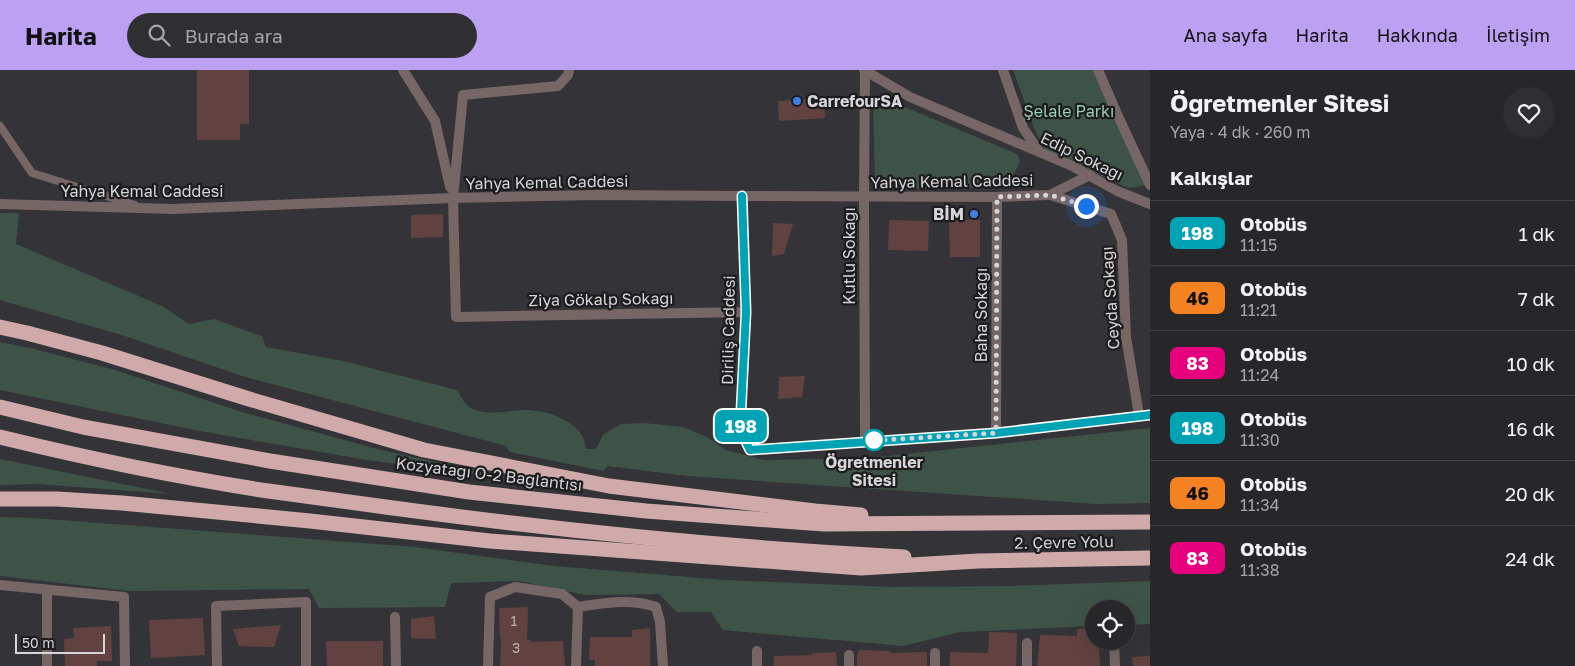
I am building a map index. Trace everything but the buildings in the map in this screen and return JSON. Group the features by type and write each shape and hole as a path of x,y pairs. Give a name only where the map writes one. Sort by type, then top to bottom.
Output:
{"highway":[{"path":"0,327 102,353 249,400 424,450 609,486 815,511 980,524"},
{"name":"Kozyatağı O-2 Bağlantısı","path":"0,407 83,427 270,461 469,492 646,511 814,523 980,524"},
{"path":"0,437 81,456 259,489 512,524 665,540 814,552 978,561"},
{"path":"0,499 57,499 122,503 310,521 490,542 842,567 861,568 978,561"},
{"name":"2. Çevre Yolu","path":"980,524 1150,522"},
{"name":"2. Çevre Yolu","path":"978,561 1150,558"}],"street":[{"path":"403,70 436,121 453,198"},
{"path":"453,198 463,95 558,86 568,75 569,70"},
{"name":"Edip Sokağı","path":"865,70 910,97 1039,151 1117,191 1150,204"},
{"name":"Kutlu Sokağı","path":"865,70 866,441"},
{"path":"1003,70 1023,128 1039,151"},
{"path":"1098,70 1150,185"},
{"name":"Yahya Kemal Caddesi","path":"0,204 173,209 453,198 598,195 997,197 1050,195 1090,176"},
{"name":"Ceyda Sokağı","path":"1050,195 1112,214 1122,240 1126,337 1145,415"},
{"name":"Diriliş Caddesi","path":"742,196 746,312 740,430 750,450 996,433 1145,415"},
{"name":"Baha Sokağı","path":"996,433 997,197"},
{"name":"Ziya Gökalp Sokağı","path":"453,198 456,317 746,312"},
{"path":"0,585 124,597 125,666"},
{"path":"488,666 490,597 514,587 562,594 578,607 610,602 642,602 656,607 660,622 663,666"},
{"path":"47,590 47,666"},
{"path":"216,666 216,606 306,602 306,666"},
{"path":"576,666 578,607"},
{"path":"395,617 396,666"},
{"path":"1027,643 1027,666"},
{"path":"1114,650 1115,666"},
{"path":"756,651 757,666"},
{"path":"935,653 935,666"},
{"path":"848,655 849,666"}],"lane":[{"path":"0,126 32,174 144,208"}],"green space":[{"name":"Şelale Parkı","path":"1013,70 1095,70 1110,112 1147,185 1128,188 1044,149 1034,128"},
{"path":"873,96 905,107 1017,154 1020,161 1007,181 993,187 875,190"},
{"path":"0,213 19,213 16,244 162,306 189,324 214,319 262,336 266,347 343,361 457,390 468,406 481,412 525,410 548,413 563,419 576,428 583,437 586,449 596,449 603,435 621,424 644,423 683,427 707,437 726,450 764,460 868,458 1150,428 1150,503 1096,504 687,476 608,466 603,471 510,452 506,446 242,376 125,336 0,300"},
{"path":"0,342 112,369 242,412 381,450 485,473 484,476 367,460 200,431 0,390"},
{"path":"0,459 171,494 39,484 0,485"},
{"path":"0,517 34,518 415,547 554,566 725,580 890,587 1011,586 1150,581 1150,624 1135,625 1135,600 1085,600 1085,626 960,632 903,646 723,630 711,612 677,612 659,594 585,595 520,581 451,583 445,607 319,608 309,589 129,591 0,576"}],"bus line":[{"name":"198","path":"742,196 746,312 740,430 750,450 996,433 1150,415"}],"place":[{"name":"CarrefourSA","path":"797,101"},
{"name":"BİM","path":"974,214"},
{"name":"Öğretmenler Sitesi","path":"874,440"}],"route":[{"path":"874,440 866,441 996,433 997,197 1050,195 1086,206"}]}
